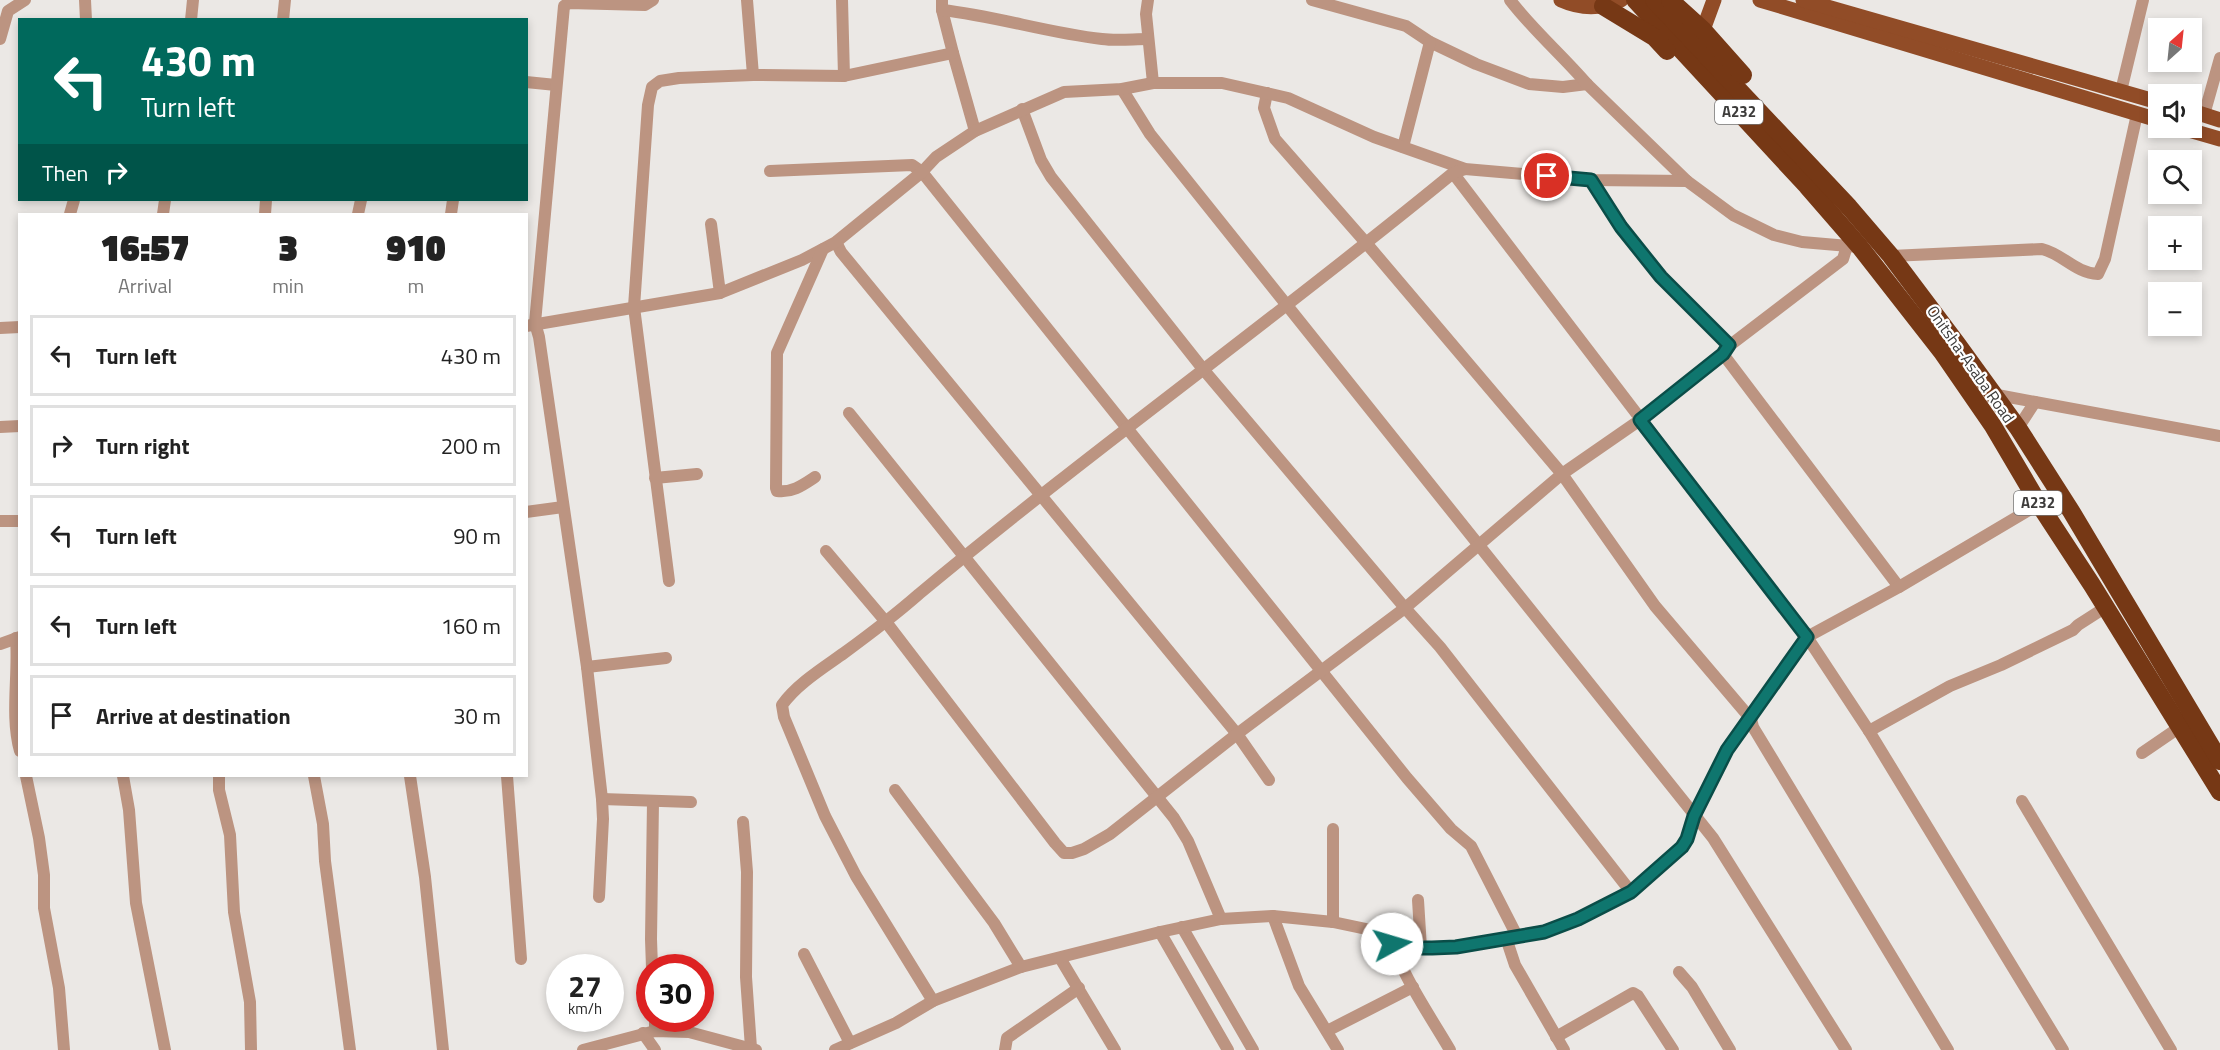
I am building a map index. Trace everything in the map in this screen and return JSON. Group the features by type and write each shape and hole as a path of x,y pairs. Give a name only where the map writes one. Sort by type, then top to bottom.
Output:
{"highway":[{"name":"Onitsha-Asaba Road","path":"1635,0 1841,226 1853,246 1942,352 1993,426 2039,504 2220,792"},
{"name":"A232","path":"1654,0 1849,207 1891,256 2018,428 2108,572 2220,761"},
{"path":"1670,0 1703,30 1821,161 1849,207"},
{"path":"1603,6 1654,37 1798,193 1829,220 1841,226"},
{"path":"2092,585 2108,572"}],"main road":[{"path":"1561,0 1583,7 1603,6 1621,0"},
{"path":"1703,30 1714,0"},
{"path":"1760,0 2148,117"},
{"path":"1803,0 2148,99"},
{"path":"2202,114 2220,120"},
{"path":"2202,134 2220,139"}],"street":[{"path":"0,39 10,5 25,0"},
{"path":"85,0 86,18"},
{"path":"191,18 193,0"},
{"path":"283,18 285,0"},
{"path":"598,897 603,819 587,667 539,337 531,325 564,6 568,3 645,6 653,0"},
{"path":"747,0 753,75"},
{"path":"842,0 844,76"},
{"path":"1148,0 1148,39 1153,83"},
{"path":"1312,0 1406,26 1430,42 1476,64 1529,84 1563,87 1587,84"},
{"path":"1510,0 1523,17 1563,56 1587,84 1687,181 1733,215 1758,228 1802,242 1853,246"},
{"path":"2121,91 2143,0"},
{"path":"942,5 968,13 1064,33 1104,39 1148,39"},
{"path":"942,5 975,131"},
{"path":"1403,147 1430,42"},
{"path":"669,581 634,307 648,105 652,87 660,81 679,78 753,75 844,76 953,53"},
{"path":"2202,103 2220,58"},
{"path":"528,82 556,85"},
{"path":"531,325 720,293 802,260 836,242 922,172 936,157 975,131 1064,92 1122,89 1153,83 1222,82 1288,98 1374,137 1459,171 1591,180 1687,181"},
{"path":"1122,89 1150,134 1713,838 1846,1050"},
{"path":"1267,93 1264,108 1275,139 1562,474 1655,606 1750,719 1948,1050"},
{"path":"1022,109 1046,169 1203,369 1440,647 1631,892"},
{"path":"1891,256 2042,249 2054,252 2088,274 2098,274 2105,259 2138,114"},
{"path":"770,171 912,165 922,172 1407,778 1450,829 1471,846 1512,937 1515,965 1564,1050"},
{"path":"933,1000 856,876 830,826 784,717 782,705 788,697 819,671 886,622 964,557 1459,171"},
{"path":"1459,171 1640,420 1807,637 1869,731 2063,1050"},
{"path":"1591,180 1621,227 1661,277 1726,350 1899,587"},
{"path":"711,224 720,293"},
{"path":"836,242 841,252 1237,734 1269,780"},
{"path":"826,551 886,622 1064,853 1072,853 1110,834 1156,796 1405,608 1562,474 1640,420 1843,259 1853,246"},
{"path":"815,477 800,487 777,491 776,360 823,249"},
{"path":"0,328 18,327"},
{"path":"1992,394 2218,438"},
{"path":"2018,428 2035,402"},
{"path":"849,413 1174,818 1188,841 1221,919"},
{"path":"0,427 18,426"},
{"path":"655,478 698,474"},
{"path":"835,1050 896,1023 933,1000 1021,967 1221,919 1273,916 1333,922 1390,934 1421,948 1456,947 1544,932 1578,919 1631,892 1682,847 1694,816 1727,750 1807,637 1899,587 2039,504"},
{"path":"528,512 563,507"},
{"path":"0,520 18,521"},
{"path":"1869,731 1950,686 2001,666 2073,630 2106,608"},
{"path":"0,644 18,637 15,716 18,737"},
{"path":"587,667 666,658"},
{"path":"2142,753 2180,727"},
{"path":"26,777 39,838 44,875 44,908 59,988 64,1050"},
{"path":"123,777 129,810 136,903 165,1050"},
{"path":"219,777 219,790 231,835 234,912 250,1002 251,1050"},
{"path":"314,777 323,824 325,861 350,1050"},
{"path":"410,777 425,877 443,1050"},
{"path":"507,777 520,959"},
{"path":"895,790 994,923 1021,967"},
{"path":"602,799 691,802"},
{"path":"2022,801 2171,1050"},
{"path":"652,954 653,802"},
{"path":"689,1032 754,1049 746,977 747,872 743,822"},
{"path":"1333,829 1333,922"},
{"path":"1418,900 1421,948"},
{"path":"1273,916 1299,986 1338,1050"},
{"path":"1182,927 1253,1050"},
{"path":"1160,932 1228,1050"},
{"path":"1390,934 1392,944 1413,987 1450,1050"},
{"path":"804,954 850,1043"},
{"path":"1060,958 1115,1050"},
{"path":"1679,972 1692,987 1730,1050"},
{"path":"1326,1031 1413,987"},
{"path":"1005,1050 1007,1038 1079,988"},
{"path":"1556,1037 1633,993 1638,996 1673,1050"},
{"path":"583,1050 636,1032"},
{"path":"652,1032 655,1050"}],"route":[{"path":"1392,944 1390,934 1421,948 1432,948 1456,947 1544,932 1578,919 1631,892 1682,847 1694,816 1727,750 1807,637 1640,420 1723,354 1729,345 1661,277 1621,227 1591,180 1547,176"}]}
